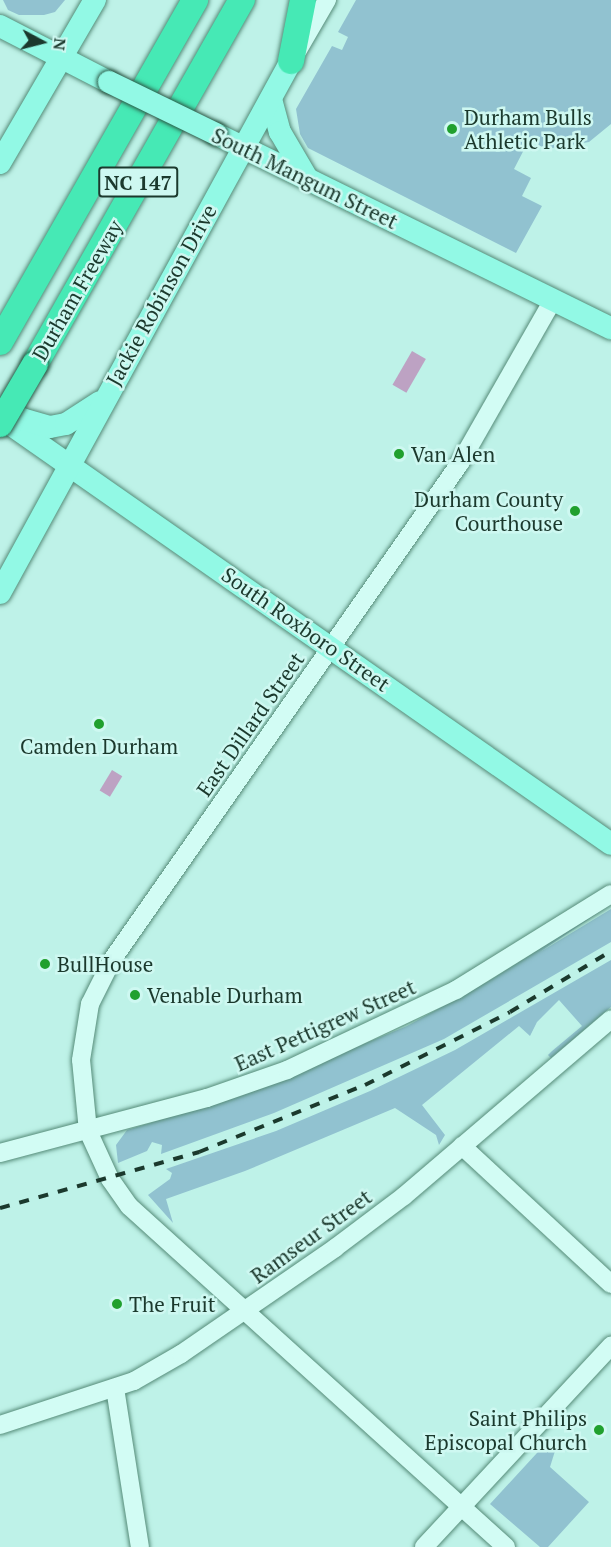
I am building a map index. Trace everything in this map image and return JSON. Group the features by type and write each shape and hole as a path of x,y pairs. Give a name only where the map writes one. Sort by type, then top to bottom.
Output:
{"highway":[{"name":"Durham Freeway","path":"0,342 195,0"},
{"name":"Durham Freeway","path":"3,421 242,0"},
{"path":"291,62 303,0"}],"main road":[{"path":"0,163 95,0"},
{"name":"South Mangum Street","path":"0,26 30,43 611,328"},
{"path":"0,43 30,43"},
{"name":"Jackie Robinson Drive","path":"0,593 102,401 291,62"},
{"path":"271,99 280,132 308,179"},
{"path":"3,421 22,419 50,427 66,424 102,401"},
{"name":"South Roxboro Street","path":"3,421 332,646 611,844"}],"street":[{"name":"Jackie Robinson Drive","path":"291,62 327,0"},
{"name":"East Dillard Street","path":"506,1547 129,1206 110,1179 88,1131 81,1048 90,1004 103,976 460,464 553,300"},
{"name":"East Pettigrew Street","path":"0,1153 207,1098 320,1056 456,990 611,894"},
{"name":"Ramseur Street","path":"0,1425 115,1388 160,1368 343,1242 462,1146 611,1019"},
{"path":"462,1146 611,1284"},
{"path":"424,1547 611,1346"},
{"path":"115,1388 140,1547"}],"shaded area":[{"path":"3,0 65,0 55,12 44,15 19,15 8,10"},
{"name":"Durham Bulls Athletic Park","path":"356,0 611,0 611,124 589,142 546,149 529,140 514,169 531,178 522,196 542,206 516,253 308,148 300,134 296,109 332,46 342,50 348,37 338,32"},
{"path":"412,351 426,359 406,393 392,385"},
{"path":"112,770 122,776 110,797 100,791"},
{"path":"611,904 540,952 611,909 611,942 444,1039 274,1113 161,1154 162,1145 152,1142 147,1151 118,1163 116,1145 127,1130 238,1096 407,1026 487,982"},
{"path":"611,960 611,1007 551,1058 548,1055 582,1026 559,1000 537,1022 530,1036 519,1026 422,1105 445,1135 439,1145 436,1135 395,1108 245,1171 166,1199 173,1223 148,1195 170,1179 172,1173 166,1169 276,1131 370,1091 455,1050"},
{"path":"548,1441 555,1451 550,1467 589,1502 548,1547 540,1547 490,1504"}],"railway":[{"path":"0,1208 199,1152 365,1085 510,1012 611,951"}],"place":[{"name":"Durham Bulls Athletic Park","path":"452,129"},
{"name":"Van Alen","path":"399,454"},
{"name":"Durham County Courthouse","path":"575,511"},
{"name":"Camden Durham","path":"99,724"},
{"name":"BullHouse","path":"45,964"},
{"name":"Venable Durham","path":"135,995"},
{"name":"The Fruit","path":"117,1304"},
{"name":"Saint Philips Episcopal Church","path":"599,1430"}]}
